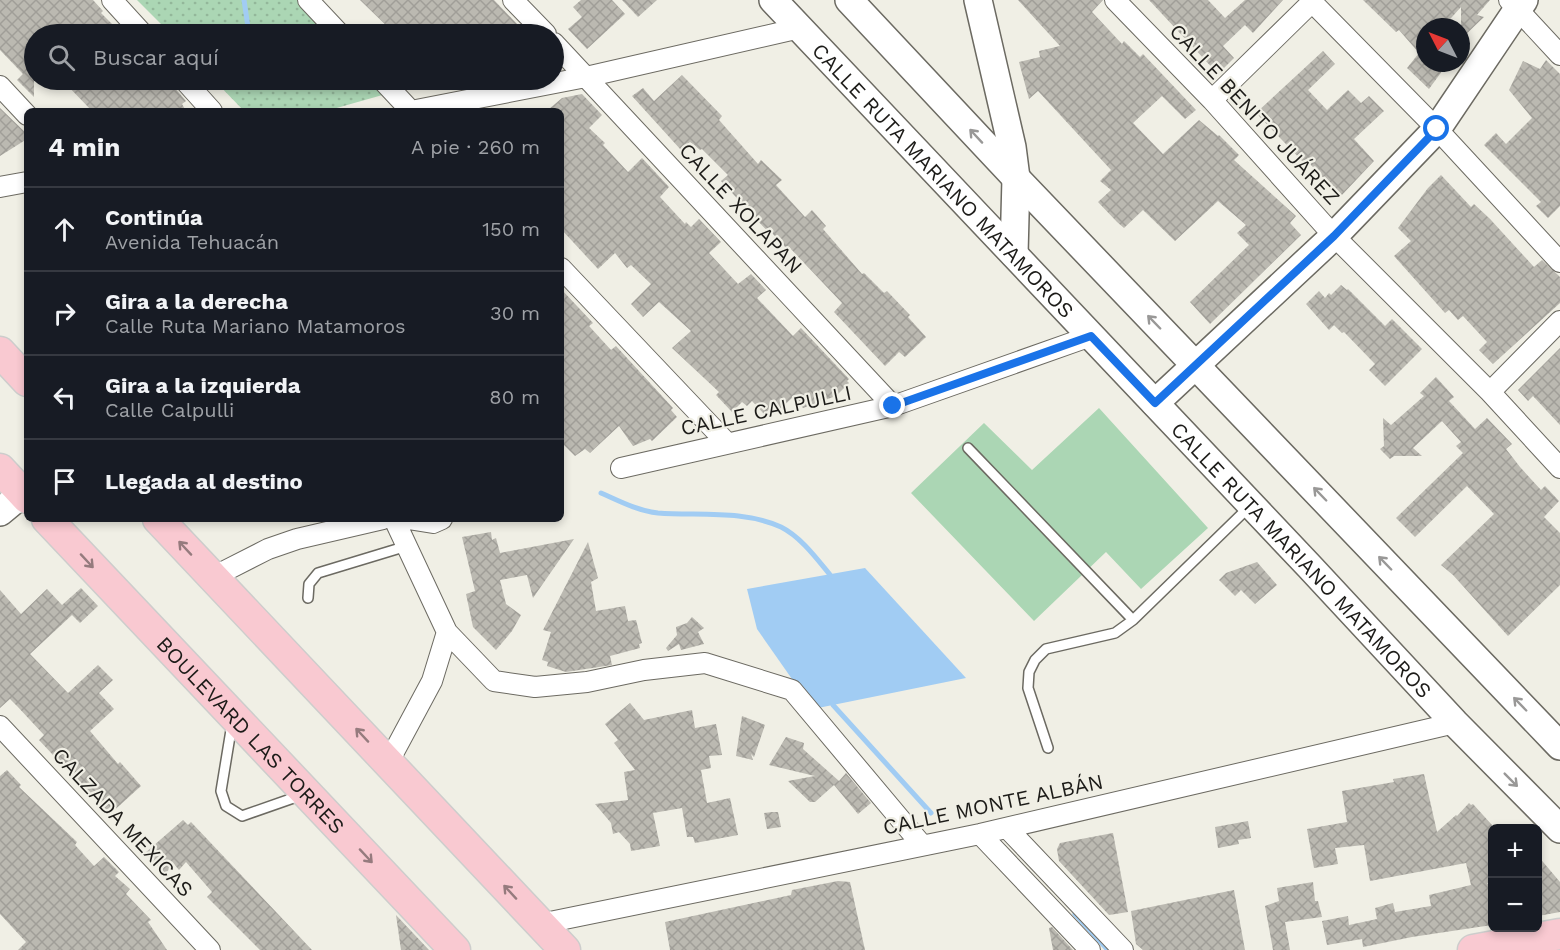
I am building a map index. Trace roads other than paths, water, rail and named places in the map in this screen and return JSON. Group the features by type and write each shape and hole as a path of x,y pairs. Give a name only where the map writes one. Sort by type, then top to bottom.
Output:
{"main road":[{"name":"CALLE RUTA MARIANO MATAMOROS","path":"773,0 1251,504 1455,723 1560,829"},
{"path":"849,0 1016,178 1560,746"},
{"path":"978,0 1012,147 1016,178 1014,254"},
{"path":"1155,403 1334,236 1437,129 1517,3"},
{"path":"0,352 24,378"},
{"path":"0,469 24,495"},
{"path":"0,512 24,497"},
{"name":"BOULEVARD LAS TORRES","path":"50,522 455,950"},
{"path":"161,522 565,950"},
{"path":"1473,950 1559,934"}],"street":[{"path":"111,0 134,24"},
{"path":"308,0 331,24"},
{"path":"513,0 536,24"},
{"name":"CALLE BENITO JUÁREZ","path":"1115,0 1212,100 1334,236 1490,392 1560,468"},
{"path":"1212,100 1313,1 1437,129 1560,262"},
{"path":"1517,3 1560,54"},
{"path":"564,82 800,28"},
{"name":"CALLE XOLAPAN","path":"564,54 893,406"},
{"path":"0,86 24,112"},
{"path":"193,90 209,108"},
{"path":"391,90 408,108"},
{"path":"427,108 522,90"},
{"path":"0,187 24,183"},
{"path":"564,271 727,443"},
{"path":"1490,392 1560,321"},
{"name":"CALLE CALPULLI","path":"621,468 893,406 1091,336"},
{"path":"213,577 246,559 297,539 370,522"},
{"path":"395,522 447,632 494,681 535,687 587,682 644,670 705,663 792,690 922,845"},
{"path":"388,763 432,681 447,632"},
{"name":"CALLE MONTE ALBÁN","path":"540,924 981,834 1455,723"},
{"name":"CALZADA MEXICAS","path":"0,726 210,950"},
{"path":"1007,828 1123,950"},
{"path":"981,834 1090,950"}],"lane":[{"path":"968,448 1133,620"},
{"path":"1048,748 1028,688 1029,672 1035,660 1046,649 1115,633 1133,620 1251,504"},
{"path":"308,598 309,584 318,573 407,546"},
{"path":"234,716 221,791 226,806 242,816 307,793"}],"water":[{"path":"865,568 966,678 813,709 757,629 747,589"}],"waterway":[{"path":"244,0 248,24"},
{"path":"601,493 651,512 736,516 752,518 781,527 795,536 831,576"},
{"path":"833,705 931,813"},
{"path":"1075,914 1108,950"}]}
